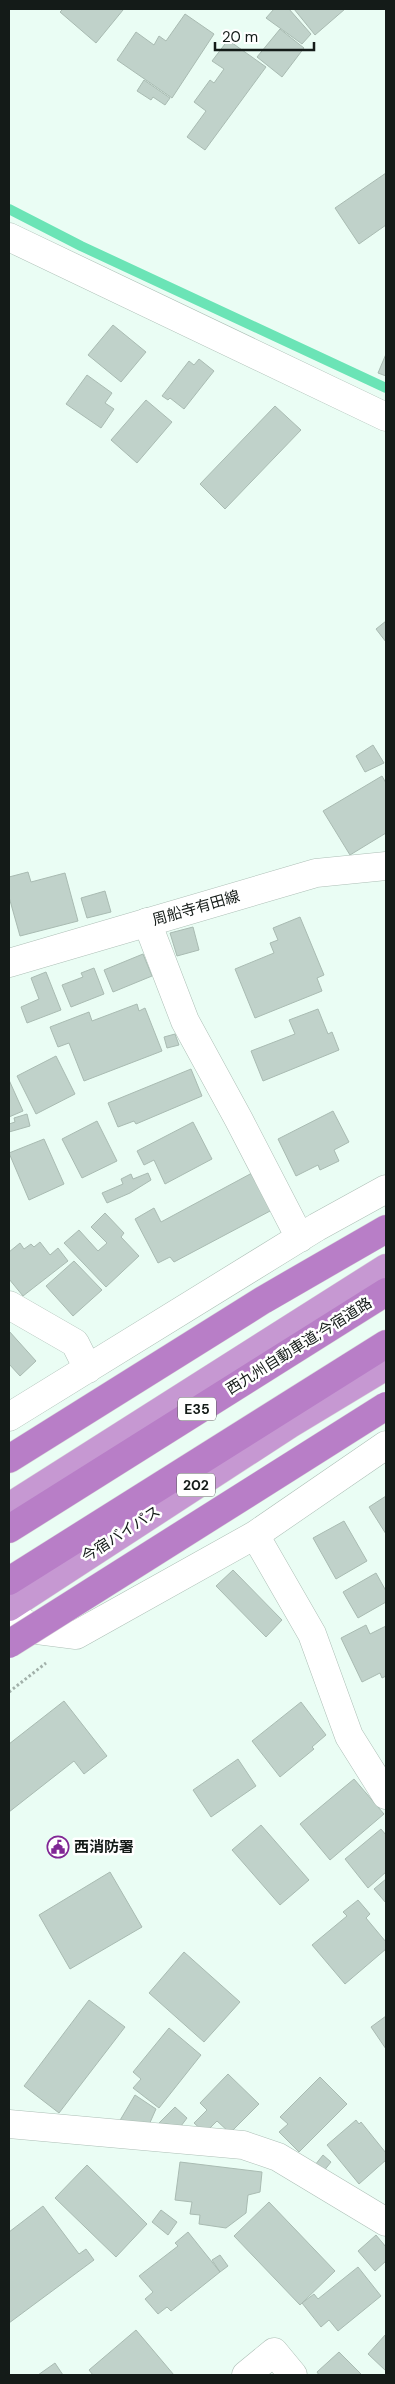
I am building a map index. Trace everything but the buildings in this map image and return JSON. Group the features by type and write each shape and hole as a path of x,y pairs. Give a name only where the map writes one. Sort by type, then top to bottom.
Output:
{"highway":[{"path":"9,1459 263,1300 386,1229"},
{"path":"9,1507 386,1268"},
{"name":"西九州自動車道;今宿道路","path":"9,1529 386,1292"},
{"path":"9,1581 386,1344"},
{"name":"今宿バイパス","path":"9,1607 290,1424 386,1366"},
{"path":"9,1644 386,1406"}],"street":[{"path":"9,237 386,417"},
{"name":"周船寺有田線","path":"9,963 316,874 386,866"},
{"path":"147,922 185,1021 240,1120 300,1238"},
{"path":"9,1417 300,1238 386,1189"},
{"path":"9,1305 76,1343 88,1369"},
{"path":"9,1614 37,1630 76,1635 256,1535 386,1445"},
{"path":"256,1535 312,1634 349,1736 386,1795"},
{"path":"9,2124 243,2145 278,2157 386,2222"},
{"path":"246,2375 274,2352 293,2375"}],"waterway":[{"path":"9,209 81,246 386,388"}],"place":[{"name":"西消防署","path":"58,1847"}]}
